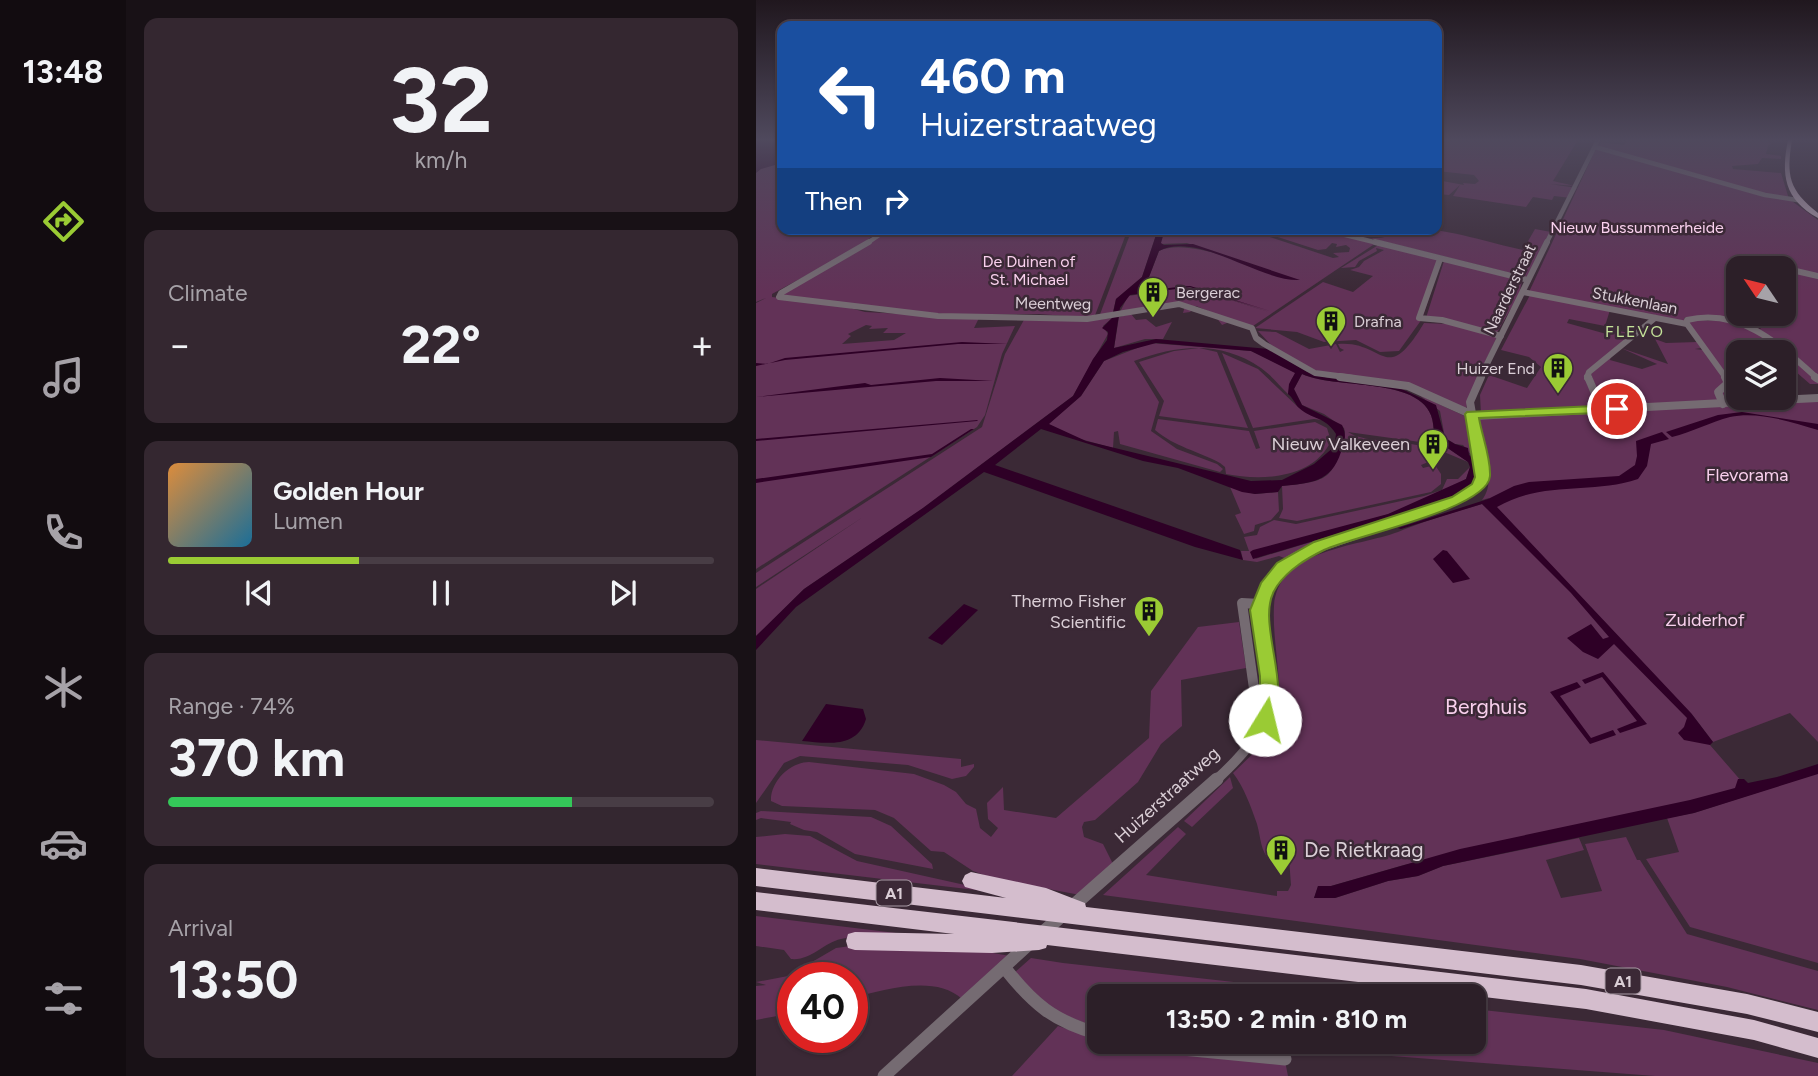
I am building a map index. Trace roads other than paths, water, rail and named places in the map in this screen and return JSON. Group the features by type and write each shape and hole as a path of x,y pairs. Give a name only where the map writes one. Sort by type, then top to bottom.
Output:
{"highway":[{"name":"A1","path":"756,877 1039,903"},
{"name":"A1","path":"971,881 1039,903 1095,917 1581,975 1747,1004 1818,1022"},
{"name":"A1","path":"756,901 1000,938"},
{"name":"A1","path":"855,941 1071,939 1586,999 1754,1030 1818,1048"}],"main road":[{"path":"1792,190 1797,200 1818,216"}],"street":[{"name":"Naarderstraat","path":"1471,414 1473,392 1573,190"},
{"path":"1748,190 1797,200"},
{"name":"Meentweg","path":"881,235 781,293 779,297 938,316 1087,319 1173,304 1183,305 1252,328 1256,338 1264,344 1314,373 1408,386 1471,414"},
{"path":"1345,235 1528,280"},
{"path":"1440,259 1419,318 1441,320 1501,337"},
{"path":"1796,271 1818,276"},
{"name":"Stukkenlaan","path":"1523,292 1687,324 1727,379 1728,383 1718,393 1723,404"},
{"path":"1687,324 1687,320 1698,317 1729,319 1745,324 1778,343 1818,379"},
{"path":"1602,410 1587,379 1590,372 1655,318"},
{"path":"1260,604 1275,575 1298,556 1319,546 1457,500 1478,487 1483,477 1471,414 1818,398"},
{"name":"Huizerstraatweg","path":"884,1076 1244,751 1258,733 1267,712 1269,676 1258,660 1242,603 1260,604 1259,617 1258,660 1257,710"},
{"path":"1003,967 1036,1007 1046,1015 1087,1030"},
{"path":"1233,1054 1284,1059"}],"place":[{"name":"Bergerac","path":"1153,319"},
{"name":"Drafna","path":"1331,348"},
{"name":"Huizer End","path":"1558,395"},
{"name":"Nieuw Valkeveen","path":"1433,471"},
{"name":"Thermo Fisher Scientific","path":"1149,638"},
{"name":"De Rietkraag","path":"1281,877"}],"district":[{"name":"FLEVO","path":"1635,331"}],"park label":[{"name":"Nieuw Bussummerheide","path":"1637,227"},
{"name":"De Duinen of St. Michael","path":"1029,270"},
{"name":"Flevorama","path":"1747,475"},
{"name":"Zuiderhof","path":"1705,620"},
{"name":"Berghuis","path":"1486,707"}]}
